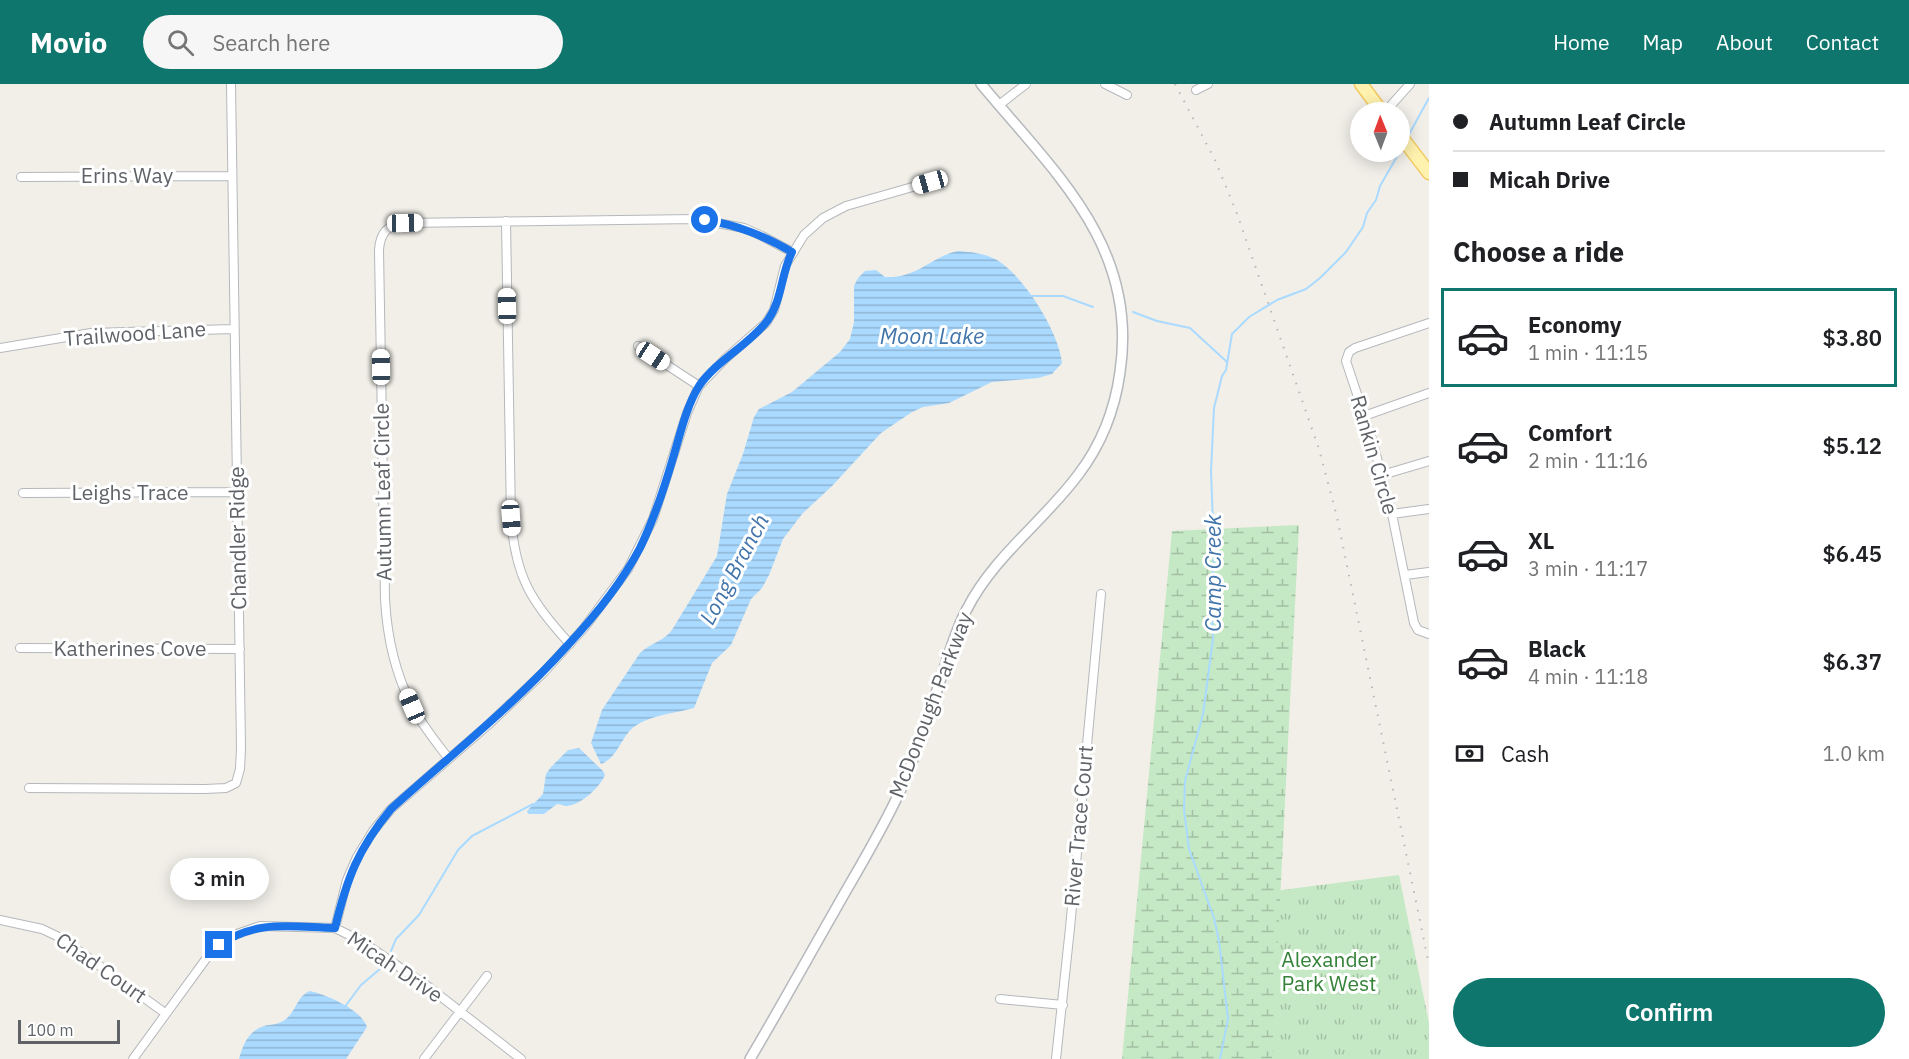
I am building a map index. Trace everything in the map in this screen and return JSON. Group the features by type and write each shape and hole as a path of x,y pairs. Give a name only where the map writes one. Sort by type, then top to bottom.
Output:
{"main road":[{"path":"1361,84 1375,102"},
{"path":"1410,149 1429,173"}],"street":[{"name":"Chandler Ridge","path":"28,788 205,789 226,788 236,783 240,769 241,748 231,84"},
{"name":"McDonough Parkway","path":"750,1059 892,807 918,746 961,620 973,598 996,564 1070,486 1083,468 1106,425 1115,397 1121,367 1122,320 1118,290 1107,254 1078,202 981,84"},
{"path":"999,105 1026,84"},
{"path":"1105,84 1127,95"},
{"path":"1196,90 1208,84"},
{"path":"1393,102 1410,84"},
{"name":"Erins Way","path":"21,177 232,176"},
{"path":"335,928 347,880 357,857 373,831 391,809 519,697 570,644 608,598 640,547 663,492 680,435 699,386 725,359 766,323 774,310 785,266 804,235 823,218 846,206 930,182"},
{"name":"Autumn Leaf Circle","path":"449,759 412,706 395,662 386,618 379,245 386,230 398,223 696,219 744,228 792,252"},
{"path":"506,221 511,518 514,549 518,567 530,594 549,622 570,644"},
{"name":"Rankin Circle","path":"1429,323 1359,346 1349,352 1347,358 1347,365 1392,514 1416,627 1429,634"},
{"name":"Trailwood Lane","path":"0,348 91,333 234,329"},
{"path":"638,346 699,386"},
{"path":"1364,416 1429,393"},
{"path":"1382,476 1429,461"},
{"name":"Leighs Trace","path":"23,493 237,492"},
{"path":"1392,514 1429,509"},
{"path":"1405,575 1429,572"},
{"name":"River Trace Court","path":"1056,1059 1101,594"},
{"name":"Katherines Cove","path":"20,648 240,649"},
{"name":"Chad Court","path":"0,920 42,929 61,938 165,1013"},
{"name":"Micah Drive","path":"133,1059 211,952 231,936 260,926 335,928 362,941 387,956 521,1059"},
{"path":"424,1059 487,976"},
{"path":"1000,999 1063,1005"}],"green space":[{"path":"1299,525 1272,1059 1122,1059 1172,531"},
{"name":"Alexander Park West","path":"1399,875 1429,1023 1429,1059 1237,1059 1220,898"}],"water":[{"name":"Moon Lake","path":"958,251 977,253 995,259 1017,277 1047,320 1062,363 1052,374 1038,378 992,382 949,403 923,407 881,433 832,486 802,514 783,539 769,575 762,588 751,599 731,645 712,663 694,708 641,722 630,730 612,757 601,764 591,743 602,710 640,653 672,630 717,556 727,494 743,454 754,417 759,409 792,392 840,352 850,339 854,322 854,286 865,271 876,270 885,277 896,277 915,271 940,257"},
{"path":"579,748 603,771 605,775 599,785 584,799 572,805 557,804 544,814 528,814 527,811 543,794 546,774 551,767 568,750"},
{"path":"310,991 343,1004 364,1021 367,1027 346,1059 239,1059 244,1044 254,1031 283,1021 290,1015 302,996"}],"waterway":[{"name":"Camp Creek","path":"1410,133 1429,98"},
{"name":"Camp Creek","path":"1220,1059 1228,1019 1219,941 1214,918 1189,849 1184,810 1185,781 1203,714 1213,639 1214,550 1211,471 1214,408 1222,376 1226,370 1232,334 1249,317 1277,300 1306,289 1346,252 1363,227 1367,213 1376,200 1380,186 1394,162"},
{"name":"Long Branch","path":"1029,296 1063,296 1093,307"},
{"name":"Long Branch","path":"1133,312 1157,321 1190,328 1227,362"},
{"name":"Long Branch","path":"391,951 396,939 419,915 458,850 472,836 533,804"},
{"name":"Long Branch","path":"344,1008 361,985 380,969"}],"railway":[{"path":"1175,84 1215,160 1236,211 1319,449 1337,517 1429,965"}],"route":[{"path":"219,945 231,936 260,926 335,928 347,880 357,857 373,831 391,809 488,725 544,672 584,628 628,569 653,519 687,413 699,386 725,359 766,323 779,297 785,266 792,252 753,232 705,220"}]}
